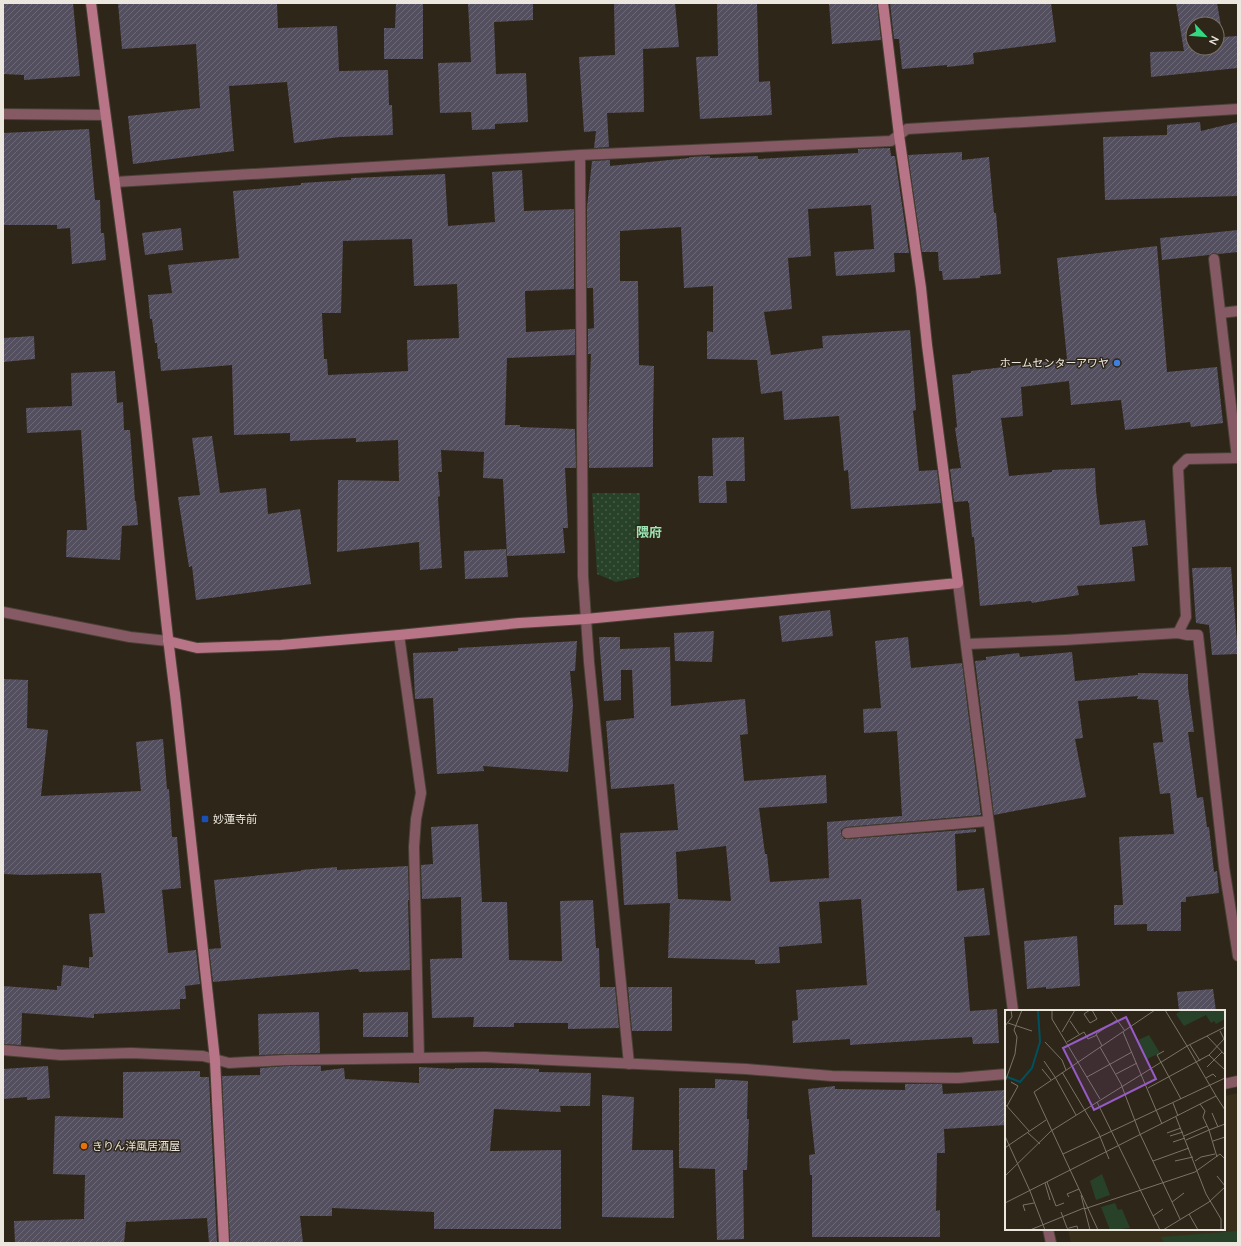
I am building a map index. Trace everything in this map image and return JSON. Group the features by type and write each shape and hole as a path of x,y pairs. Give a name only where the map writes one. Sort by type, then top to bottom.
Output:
{"street":[{"path":"91,3 144,410 168,641 215,1060 224,1243"},
{"path":"883,3 899,134 921,288 1012,1010"},
{"path":"115,182 580,155 892,141 907,129 1238,109"},
{"path":"3,114 105,115"},
{"path":"580,155 583,576 589,662 629,1064"},
{"path":"1178,633 1186,618 1178,468 1187,459 1238,458 1214,259"},
{"path":"1221,313 1238,311"},
{"path":"3,612 130,637 168,641 197,648 281,645 399,635 519,623 586,619 958,583"},
{"path":"966,644 1178,633 1198,635 1224,867 1238,956"},
{"path":"399,635 421,792 416,819 414,847 419,1058"},
{"path":"847,833 988,821"},
{"path":"3,1050 61,1055 131,1053 203,1056 229,1063 287,1060 485,1057 746,1069 832,1076 958,1078 1005,1074"},
{"path":"1225,1084 1238,1081"},
{"path":"1048,1230 1051,1243"}],"shaded area":[{"path":"1238,1093 1238,1243 1071,1243 1068,1230 1225,1230 1225,1096"}],"green space":[{"path":"592,493 640,493 639,577 616,582 597,574"},
{"path":"1238,1231 1238,1243 1164,1243 1161,1237"}],"building":[{"path":"3,3 73,3 80,76 24,80 24,75 3,74"},
{"path":"118,3 277,3 278,28 337,26 339,71 388,70 389,105 392,105 393,135 340,137 294,143 287,82 229,86 234,151 133,164 128,116 200,108 196,44 122,49"},
{"path":"396,3 423,3 423,59 384,59 384,28 395,28"},
{"path":"468,3 533,3 533,20 494,22 496,74 526,73 528,122 495,124 495,129 472,130 471,112 440,113 438,63 471,62"},
{"path":"614,3 675,3 679,47 643,49 644,112 607,113 609,147 594,148 596,131 584,132 579,57 615,55"},
{"path":"717,3 757,3 759,82 770,81 772,115 700,119 696,57 718,56"},
{"path":"829,3 877,3 881,40 832,44"},
{"path":"890,3 1051,3 1056,42 973,53 974,64 902,69 899,39 894,39"},
{"path":"1176,3 1217,3 1219,16 1185,16 1185,56 1225,56 1225,37 1237,36 1238,68 1151,77 1150,52 1184,51"},
{"path":"1200,122 1201,131 1238,122 1238,196 1105,200 1103,137 1167,135 1167,125"},
{"path":"89,129 95,200 100,200 101,233 104,233 106,260 72,264 70,228 57,229 57,225 3,225 3,133"},
{"path":"890,148 891,156 895,156 909,253 894,253 895,272 836,276 834,252 874,249 871,205 808,209 811,256 788,258 792,309 764,312 771,355 823,348 822,336 910,330 916,410 913,411 919,471 937,470 941,503 851,509 848,470 844,471 839,416 784,420 782,391 761,394 757,360 707,359 707,331 713,332 713,286 684,288 681,227 620,231 620,281 638,281 639,365 654,366 653,467 589,468 588,426 591,354 588,354 588,329 594,328 593,288 587,288 587,207 592,161 610,160 610,166 689,157 710,156 710,158 758,156 758,159 858,153 858,149"},
{"path":"962,152 962,160 989,157 994,213 996,213 1001,274 980,276 980,278 943,280 942,271 939,271 938,252 922,252 908,155"},
{"path":"522,170 524,211 574,209 574,289 525,291 526,332 575,329 575,355 507,358 505,425 575,429 576,468 565,468 568,528 563,528 565,553 507,556 503,479 483,478 484,452 441,450 442,472 438,472 440,496 438,497 442,568 420,570 419,542 337,552 338,480 399,481 398,440 356,442 356,438 290,441 290,433 234,435 232,365 161,371 152,319 150,319 148,295 172,293 168,265 239,258 233,191 301,185 301,183 351,180 351,178 445,174 448,226 495,222 492,172","holes":["412,239 414,286 457,284 459,338 407,340 408,371 328,375 327,359 324,359 322,313 341,313 343,241"]},
{"path":"181,228 183,250 145,255 142,233"},
{"path":"1238,230 1238,252 1214,253 1209,255 1162,260 1160,238"},
{"path":"1157,246 1167,372 1217,367 1223,423 1191,427 1190,422 1125,430 1121,400 1071,405 1069,381 1021,387 1023,416 1001,418 1009,476 1052,472 1052,470 1095,468 1100,525 1145,520 1148,545 1132,547 1135,581 1077,586 1079,595 1032,603 1031,601 980,606 974,537 972,537 969,503 968,501 954,502 950,469 961,468 955,428 957,427 952,375 971,373 971,371 1067,359 1057,258"},
{"path":"34,336 35,359 3,362 3,338"},
{"path":"115,371 117,403 123,402 124,430 130,430 138,525 122,526 120,560 66,557 67,530 87,530 81,430 27,433 26,408 72,406 71,373"},
{"path":"212,436 220,493 266,488 268,514 300,509 311,584 196,600 192,566 189,567 178,497 200,495 192,438"},
{"path":"744,437 745,481 726,481 727,503 699,503 698,476 713,476 712,438"},
{"path":"506,549 508,577 465,579 464,551"},
{"path":"1231,567 1238,654 1212,655 1209,625 1196,623 1192,568"},
{"path":"830,610 833,636 782,642 779,616"},
{"path":"714,631 712,662 675,661 674,633"},
{"path":"599,637 620,637 620,649 670,647 671,706 745,699 748,734 740,735 744,781 826,775 827,803 759,808 770,882 829,878 827,822 902,816 897,731 864,733 863,709 881,708 875,641 908,637 911,668 962,663 981,815 846,827 841,830 841,834 844,839 848,839 976,829 976,832 955,834 957,891 984,888 990,935 964,937 970,1011 997,1009 999,1043 973,1044 972,1037 850,1045 850,1039 793,1043 792,1021 798,1020 796,990 867,985 861,899 819,902 822,943 779,947 780,963 755,964 755,960 668,958 670,903 624,905 620,833 678,830 674,784 611,789 606,721 634,718 632,670 621,670 621,700 604,701","holes":["726,846 731,901 678,899 676,852"]},
{"path":"577,641 575,671 570,671 573,705 568,772 483,766 484,771 437,774 433,698 415,699 413,653 458,651 458,648"},
{"path":"1072,652 1075,681 1138,675 1138,673 1188,674 1188,688 1194,732 1188,732 1197,798 1203,797 1207,827 1209,827 1214,872 1217,871 1219,893 1186,897 1186,902 1181,902 1181,931 1147,931 1147,924 1114,925 1114,905 1123,905 1119,837 1174,834 1170,793 1160,794 1153,743 1163,742 1158,700 1137,699 1138,696 1078,701 1083,738 1075,739 1086,797 994,815 975,661 986,660 986,657 1019,653 1020,657"},
{"path":"3,679 28,680 27,728 48,730 41,796 141,791 136,742 163,739 167,789 169,789 172,837 177,837 181,888 162,890 168,953 196,950 200,984 185,986 186,999 180,999 180,1009 94,1014 94,1018 22,1013 21,1045 3,1044 3,986 57,990 57,986 61,986 63,965 89,968 89,957 93,957 89,914 105,913 101,873 24,875 3,874"},
{"path":"478,824 482,902 507,902 509,960 562,961 560,901 593,900 596,948 599,948 600,987 615,987 619,1028 568,1029 568,1023 514,1023 514,1027 473,1027 474,1017 432,1018 430,959 462,958 461,897 422,899 421,865 433,864 431,827"},
{"path":"408,866 410,970 359,972 358,969 213,982 209,949 221,948 214,880 337,867 337,870"},
{"path":"1077,936 1080,986 1027,989 1024,941"},
{"path":"628,987 672,987 672,1031 632,1031"},
{"path":"1213,989 1216,1010 1179,1010 1177,992"},
{"path":"319,1012 320,1053 259,1055 258,1014"},
{"path":"408,1012 408,1037 363,1037 363,1013"},
{"path":"48,1066 50,1098 27,1100 27,1097 3,1099 3,1069"},
{"path":"321,1066 321,1071 344,1068 345,1079 419,1083 419,1067 455,1069 516,1068 539,1069 539,1072 591,1073 590,1106 560,1106 561,1112 494,1109 490,1151 561,1150 561,1229 434,1229 434,1212 332,1208 332,1216 300,1216 303,1243 230,1243 222,1076 260,1075 260,1068"},
{"path":"200,1071 200,1077 209,1077 217,1243 209,1243 207,1218 126,1222 124,1243 15,1243 14,1221 84,1219 85,1175 53,1174 55,1116 123,1118 123,1072"},
{"path":"715,1079 748,1081 747,1119 749,1119 747,1170 743,1170 744,1239 717,1240 715,1169 679,1168 679,1088 715,1088"},
{"path":"905,1084 942,1084 943,1094 1005,1090 1005,1125 944,1129 945,1153 937,1153 936,1211 940,1210 940,1237 812,1237 812,1175 810,1175 809,1155 815,1154 808,1089 835,1086 835,1089 905,1090"},
{"path":"602,1095 634,1097 632,1150 673,1150 674,1218 602,1217"}],"place":[{"name":"ホームセンターアワヤ","path":"1117,363"},
{"name":"妙蓮寺前","path":"205,819"},
{"name":"きりん洋風居酒屋","path":"84,1146"}],"district":[{"name":"隈府","path":"649,532"}]}
